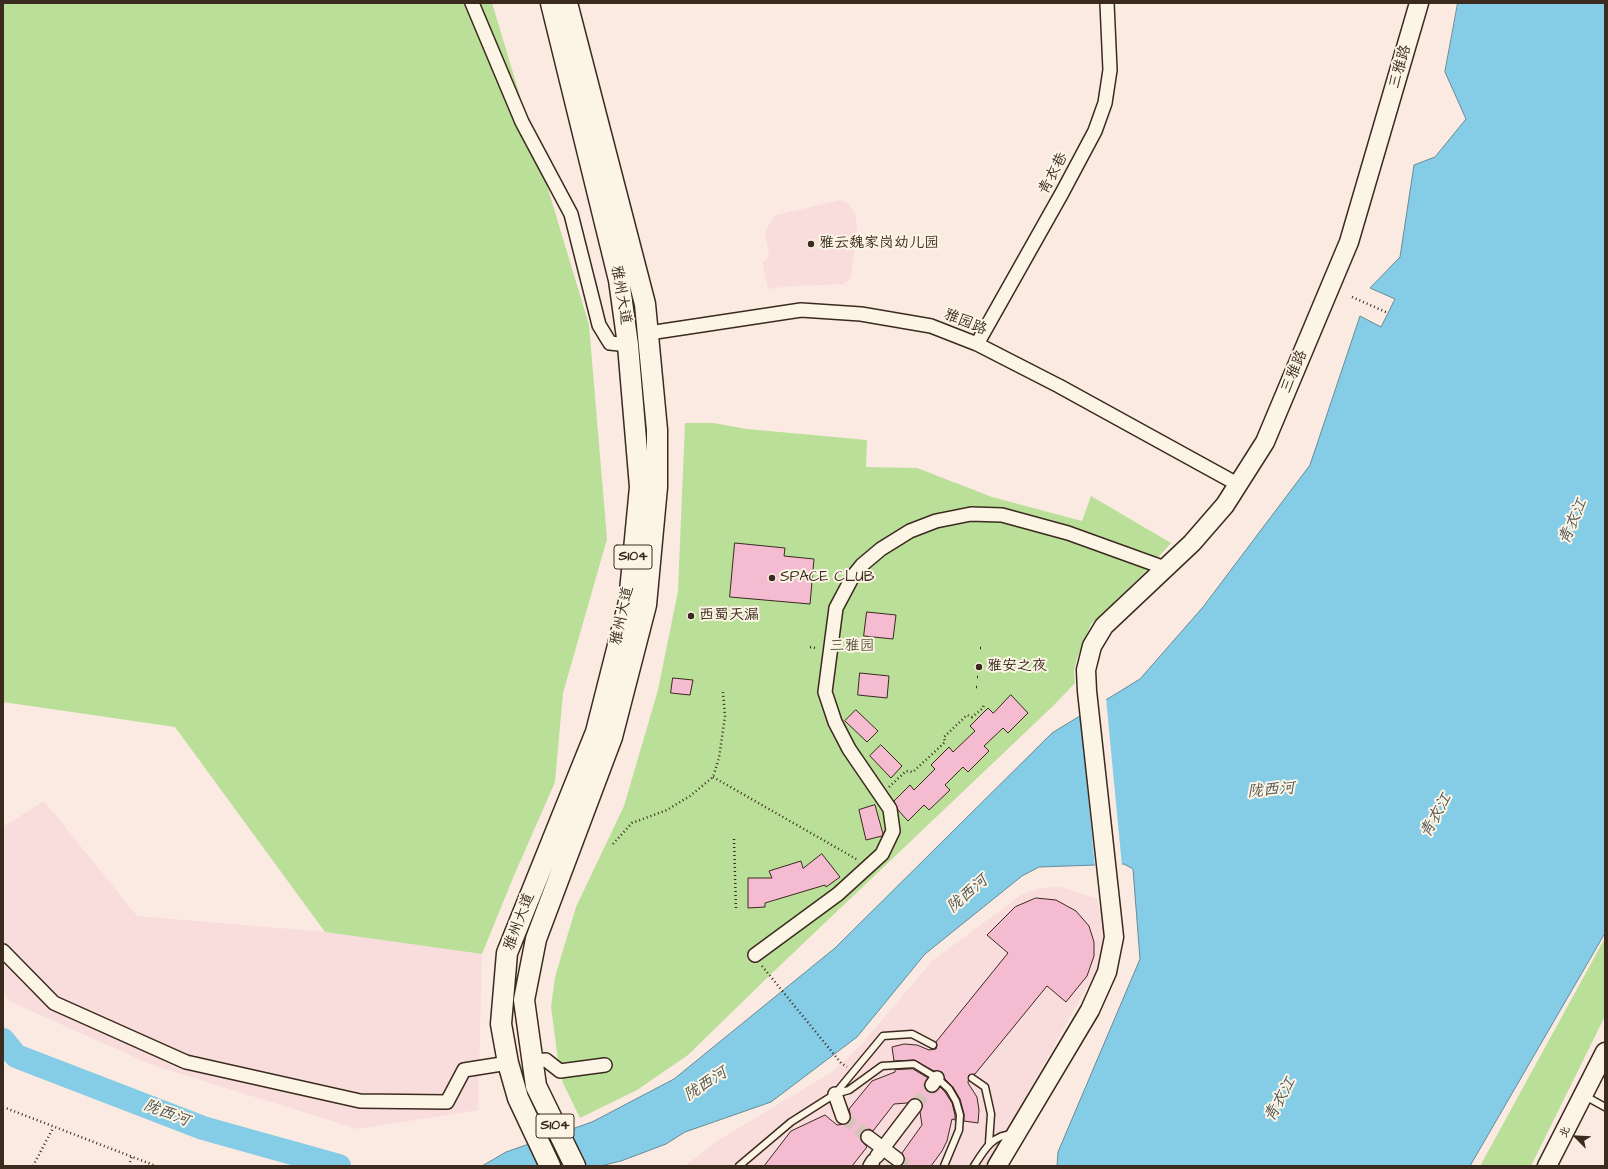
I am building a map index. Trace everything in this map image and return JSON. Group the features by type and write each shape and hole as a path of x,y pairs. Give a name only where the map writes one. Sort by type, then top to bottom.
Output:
{"main road":[{"name":"雅州大道","path":"550,1166 518,1098 508,1064 501,1024 507,953 596,732 629,602 640,487 628,345 619,280 551,3"},
{"name":"雅州大道","path":"567,3 645,304 649,333 657,430 658,487 646,605 612,737 536,939 524,1000 536,1086 575,1166"}],"street":[{"path":"472,3 522,122 571,214 599,325 610,343 628,345"},
{"name":"青衣巷","path":"977,344 1059,200 1095,131 1105,102 1110,70 1107,3"},
{"name":"三雅路","path":"997,1166 1090,1010 1107,972 1114,938 1087,691 1086,670 1092,646 1104,626 1192,543 1225,505 1265,442 1349,242 1419,3"},
{"name":"雅园路","path":"649,333 801,310 861,314 931,326 977,344 1059,386 1238,485"},
{"path":"755,955 838,894 882,854 893,831 890,809 880,796 842,736 835,722 825,692 836,608 853,576 862,565 881,549 910,531 936,521 971,514 1002,515 1068,533 1165,568"},
{"path":"3,951 54,1004 186,1062 360,1101 447,1102 464,1070 508,1064"},
{"path":"1547,1166 1605,1052"},
{"path":"532,1061 546,1060 560,1071 605,1065"},
{"path":"835,1094 843,1117"},
{"path":"876,1158 915,1106"},
{"path":"868,1137 876,1158"},
{"path":"876,1158 897,1159"}],"lane":[{"path":"835,1094 883,1036 912,1034 933,1045"},
{"path":"739,1166 791,1122 835,1094 849,1090 882,1066 914,1064 934,1081 949,1089 956,1101 960,1115 959,1130 944,1166"},
{"path":"972,1078 985,1087 991,1114 989,1143"},
{"path":"1584,1095 1605,1107"},
{"path":"974,1166 989,1143 1006,1134 1016,1134"}],"path":[{"path":"1352,297 1388,313"},
{"path":"810,647 816,648"},
{"path":"613,844 632,823 667,810 690,796 713,777 719,758 725,716 723,692"},
{"path":"880,796 906,771 913,772 945,742 944,737 967,715 972,717 983,708 984,704"},
{"path":"713,777 869,866"},
{"path":"734,839 736,910"},
{"path":"769,976 841,1063"},
{"path":"3,1107 53,1128 156,1166"},
{"path":"33,1166 53,1128"},
{"path":"130,1162 132,1156"}],"shaded area":[{"name":"雅云魏家岗幼儿园","path":"841,200 849,205 855,214 857,225 851,278 844,284 791,286 768,289 762,261 766,261 769,254 765,234 771,221 776,215"},
{"path":"44,801 137,916 325,932 482,954 478,1110 358,1129 152,1065 9,1001 3,993 3,827"},
{"path":"1061,887 1097,899 1099,908 1104,908 1106,940 1099,972 1092,989 1087,987 987,1166 684,1166 719,1140 832,1072 861,1045 932,961 1021,895 1040,888"}],"green space":[{"path":"3,3 492,3 589,325 607,539 563,693 555,782 482,954 325,932 175,727 3,702"},
{"name":"三雅园","path":"685,423 713,423 747,429 867,440 866,467 917,468 992,497 1082,521 1091,496 1171,543 1144,573 1091,624 1077,658 1074,671 1075,683 1053,706 688,1055 637,1090 580,1118 563,1083 558,1060 551,1007 555,977 576,907 624,806 658,690 678,591"},
{"path":"1605,938 1605,1016 1531,1166 1480,1166"}],"water":[{"name":"青衣江","path":"1458,3 1605,3 1605,933 1470,1166 1057,1166 1058,1152 1140,959 1133,869 1124,864 1039,867 1022,876 925,954 857,1037 771,1102 685,1132 666,1144 621,1161 600,1166 482,1166 506,1152 592,1122 674,1079 835,948 1052,733 1140,679 1203,607 1310,465 1360,316 1381,327 1395,299 1370,288 1400,257 1414,165 1435,157 1466,119 1445,72"}],"pier":[{"path":"1106,698 1122,866 1095,867 1080,714"}],"building":[{"name":"SPACE CLUB","path":"735,543 785,548 784,556 814,559 810,604 730,597"},
{"path":"867,612 896,615 893,639 864,636"},
{"path":"860,673 889,676 887,698 858,695"},
{"path":"673,678 693,680 690,695 671,693"},
{"path":"1011,695 1028,713 1008,733 1003,728 984,746 989,751 968,772 963,767 945,785 950,790 929,810 924,805 908,821 898,810 894,801 910,785 914,790 935,769 931,765 949,747 953,752 975,731 970,726 988,708 993,713"},
{"path":"856,710 878,731 867,742 845,721"},
{"path":"881,745 902,766 891,778 870,756"},
{"path":"875,805 883,834 882,836 866,840 859,810"},
{"path":"822,854 840,877 826,887 825,885 765,903 765,907 748,908 748,878 772,878 769,871 801,861 803,868"},
{"path":"1036,898 1056,900 1076,911 1089,926 1094,942 1094,956 1087,976 1066,1002 1047,986 975,1074 969,1075 968,1083 977,1097 979,1110 978,1123 964,1121 964,1114 960,1099 953,1087 945,1079 942,1072 934,1071 914,1060 894,1061 892,1047 904,1044 917,1045 929,1050 936,1049 936,1042 1008,953 987,935 1015,907"},
{"path":"913,1069 928,1078 924,1085 927,1091 935,1092 940,1087 945,1092 952,1103 955,1115 955,1120 952,1119 947,1141 931,1166 901,1166 905,1160 902,1153 922,1125 920,1112 922,1103 916,1098 907,1103 894,1104 873,1131 869,1129 862,1132 861,1140 867,1147 852,1166 764,1166 791,1131 825,1115 837,1125 846,1124 851,1118 849,1109 872,1081 895,1072 895,1070"}],"waterway":[{"name":"陇西河","path":"3,1040 16,1056 203,1128 339,1166"}],"tunnel":[{"path":"915,1106 932,1085"},
{"path":"843,1117 868,1137"},
{"path":"897,1159 907,1166"}],"place":[{"name":"雅云魏家岗幼儿园","path":"811,244"},
{"name":"SPACE CLUB","path":"772,578"},
{"name":"西蜀天漏","path":"691,616"},
{"name":"雅安之夜","path":"979,667"}]}
